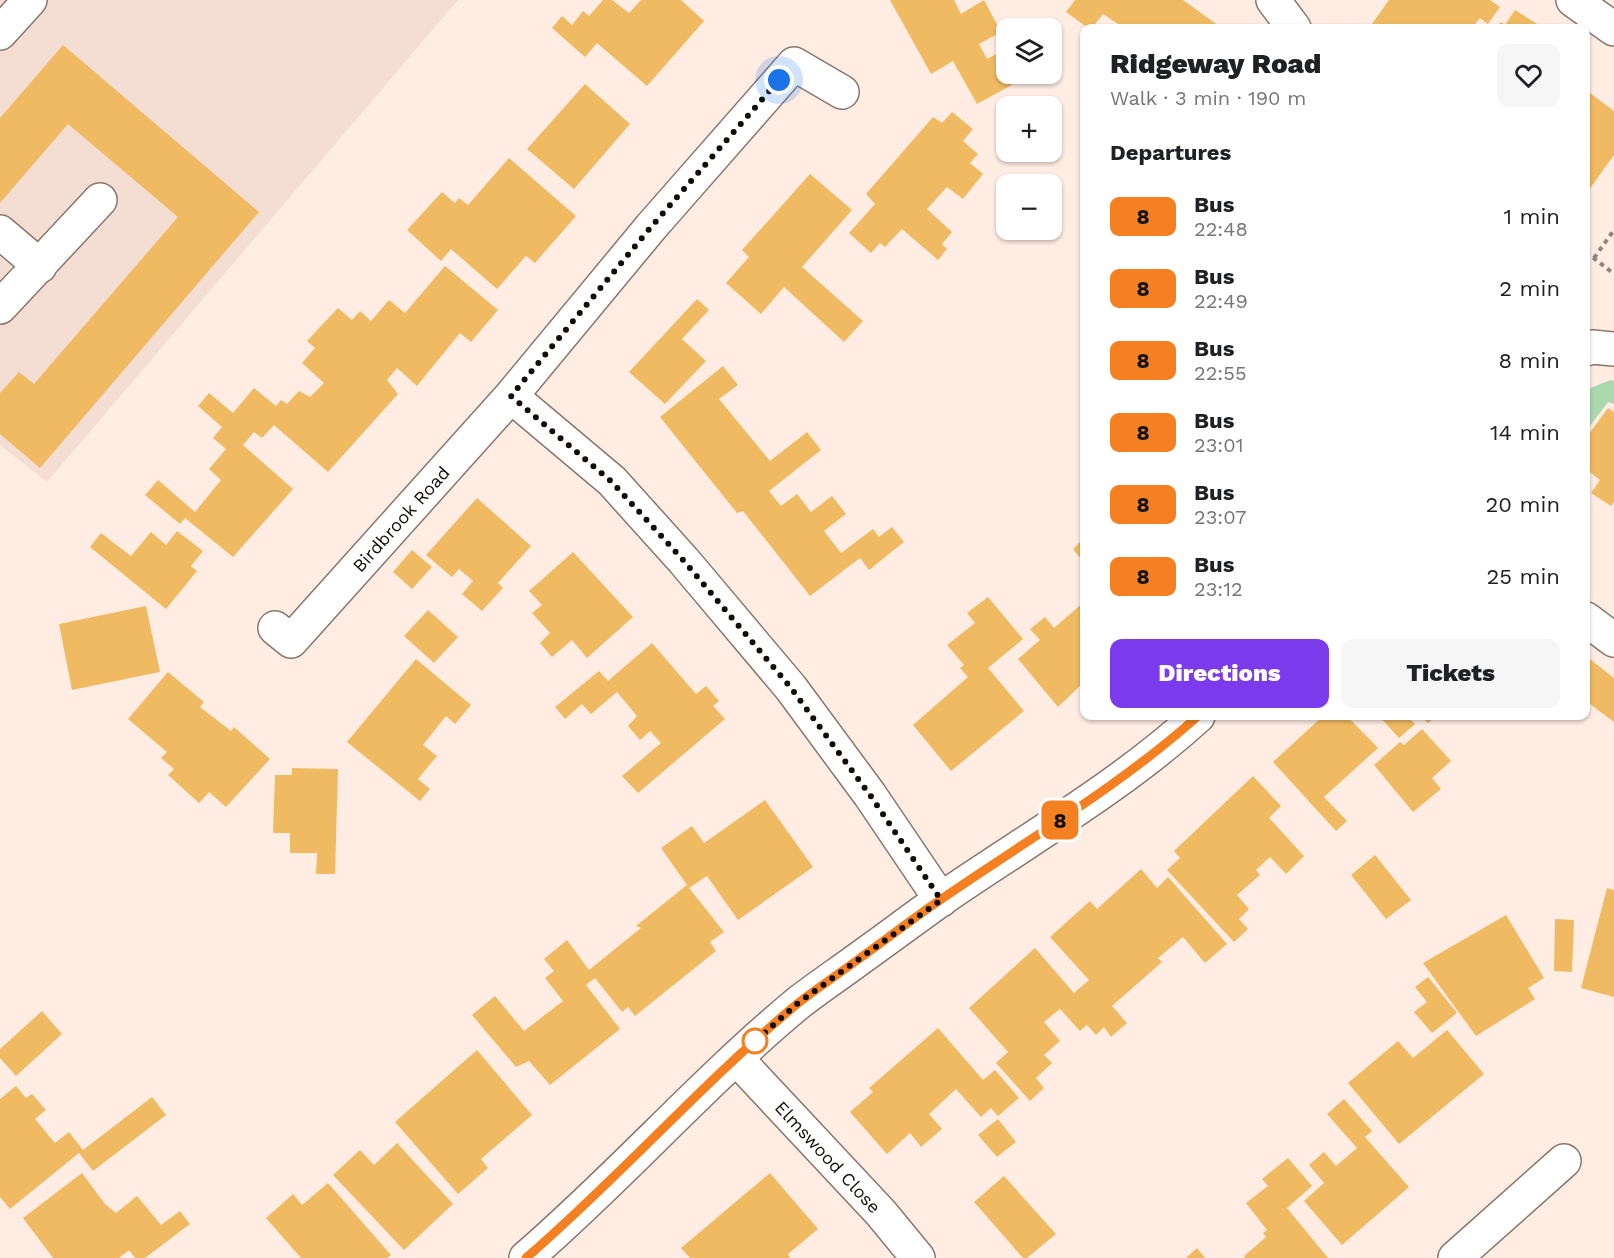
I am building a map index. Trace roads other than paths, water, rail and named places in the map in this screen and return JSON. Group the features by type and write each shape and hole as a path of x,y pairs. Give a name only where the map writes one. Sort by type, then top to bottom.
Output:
{"street":[{"path":"0,33 30,0"},
{"path":"1573,0 1614,29"},
{"name":"Birdbrook Road","path":"283,635 511,396 651,227 794,64 842,92"},
{"path":"0,307 100,200"},
{"path":"0,232 40,266"},
{"path":"511,396 612,482 684,561 791,688 870,795 941,900"},
{"path":"1590,623 1614,640"},
{"path":"526,1258 570,1221 736,1058 798,1003 941,900 1117,780 1194,720"},
{"name":"Elmswood Close","path":"736,1058 881,1213 918,1258"},
{"path":"1455,1258 1564,1161"}]}
